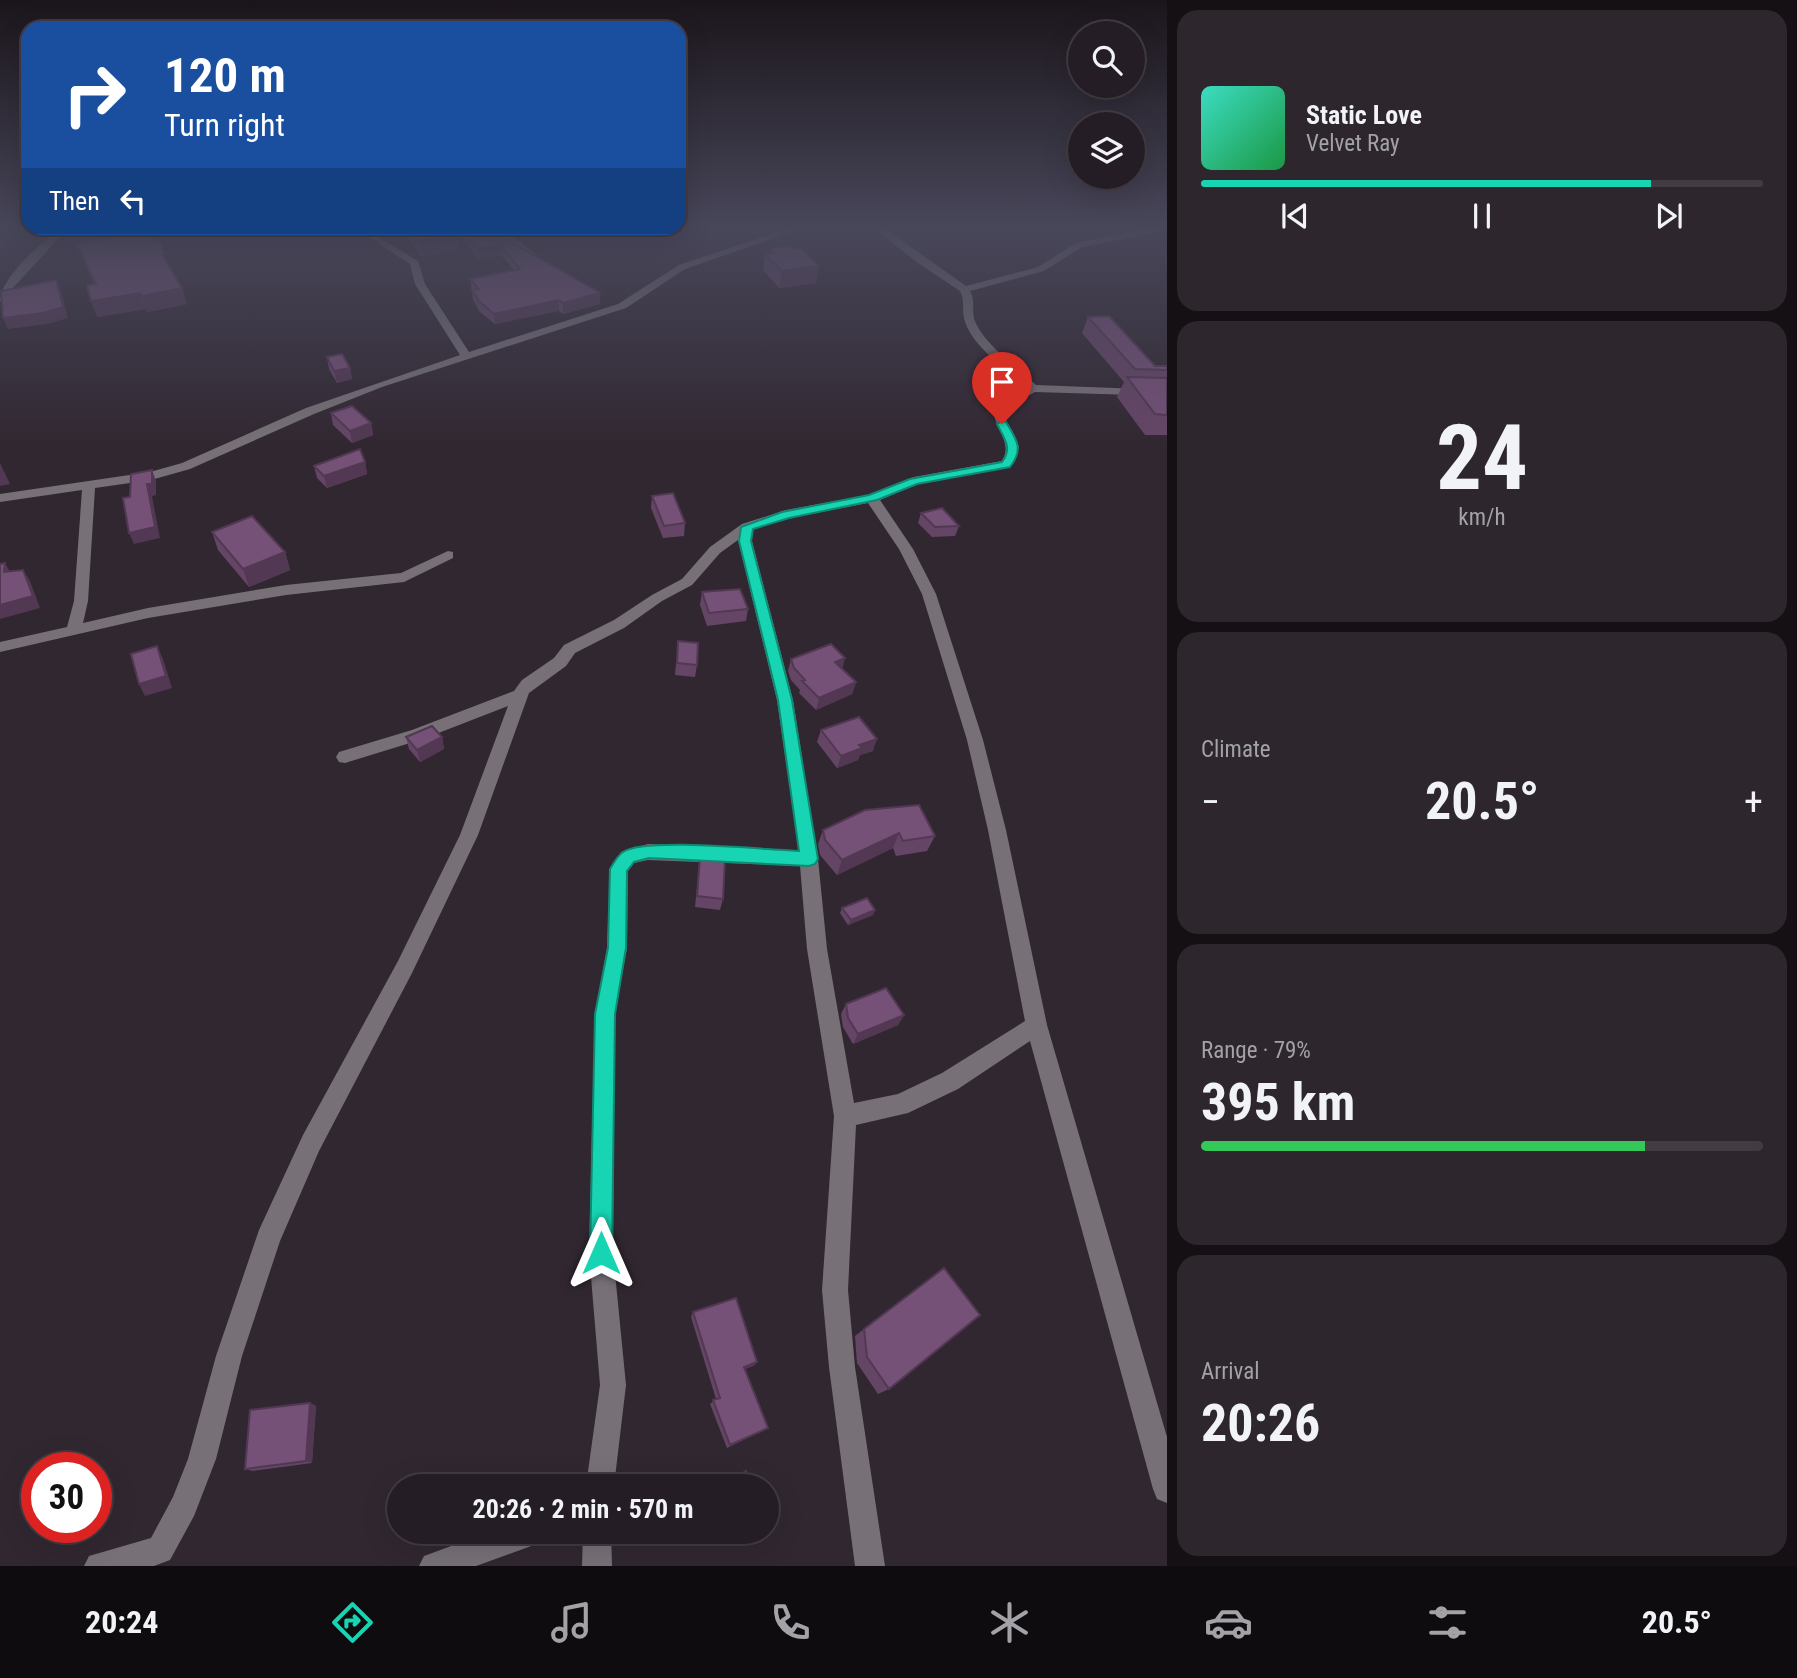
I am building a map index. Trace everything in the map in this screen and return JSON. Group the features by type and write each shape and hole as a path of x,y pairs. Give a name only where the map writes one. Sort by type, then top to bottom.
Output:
{"street":[{"path":"430,300 466,355"},
{"path":"0,498 151,476 186,466 334,402 466,355 622,306 631,300"},
{"path":"968,300 969,318 979,338 1032,388"},
{"path":"99,1566 162,1558 202,1459 229,1356 268,1239 311,1143 405,967 469,835 520,695 531,681 563,663 569,649 619,624 657,598 687,582 715,550 747,527 786,514 872,498 914,481 1006,464 1013,455 1014,446 1002,424 999,406 1032,388 1167,393"},
{"path":"73,631 81,601 89,485"},
{"path":"872,498 906,549 929,594 957,680 997,830 1036,1025 1142,1390 1167,1489"},
{"path":"747,527 745,541 785,700 809,859 817,949 845,1116 835,1290 842,1367 870,1566"},
{"path":"0,647 148,613 286,590 404,577 448,555"},
{"path":"345,757 417,735 520,695"},
{"path":"602,1474 613,1385 601,1253 605,1014 617,948 619,869 628,857 649,852 809,859"},
{"path":"845,1116 900,1105 950,1082 1036,1025"},
{"path":"434,1566 497,1544"},
{"path":"597,1544 597,1566"}],"building":[{"path":"2,300 61,300 63,307 43,313 3,318"},
{"path":"478,300 559,300 494,314"},
{"path":"1109,316 1155,366 1167,366 1167,370 1135,369 1088,317"},
{"path":"342,354 350,368 334,371 327,357"},
{"path":"1127,377 1167,378 1167,415 1155,414"},
{"path":"352,406 371,423 350,431 331,413"},
{"path":"360,449 365,462 324,476 314,466"},
{"path":"152,470 152,484 147,484 155,527 129,533 123,498 130,497 131,474"},
{"path":"673,493 685,523 664,526 652,496"},
{"path":"942,508 959,526 935,527 921,513"},
{"path":"252,516 285,552 243,569 212,532"},
{"path":"5,563 4,572 23,570 33,596 0,605 0,564"},
{"path":"740,589 748,609 709,613 702,592"},
{"path":"678,641 698,643 697,665 677,663"},
{"path":"831,644 845,658 835,662 856,682 819,698 802,681 805,680 794,668 791,659"},
{"path":"157,646 166,676 139,684 131,654"},
{"path":"859,717 877,739 859,745 862,748 841,756 821,730"},
{"path":"432,726 442,737 417,750 406,737"},
{"path":"919,805 935,836 903,841 899,833 842,860 825,840 823,830 865,810"},
{"path":"700,856 725,859 723,899 697,896"},
{"path":"867,898 875,910 851,920 842,908"},
{"path":"886,988 904,1015 858,1034 848,1018 846,1004"},
{"path":"944,1268 980,1315 889,1389 867,1357 864,1329"},
{"path":"736,1298 757,1362 744,1367 768,1428 730,1445 713,1400 720,1398 693,1312"},
{"path":"310,1403 306,1461 245,1469 250,1410"}],"route":[{"path":"601,1253 605,1014 617,948 619,869 628,857 649,852 809,859 785,700 745,541 747,527 786,514 872,498 914,481 1006,464 1013,455 1014,446 1002,424"}]}
